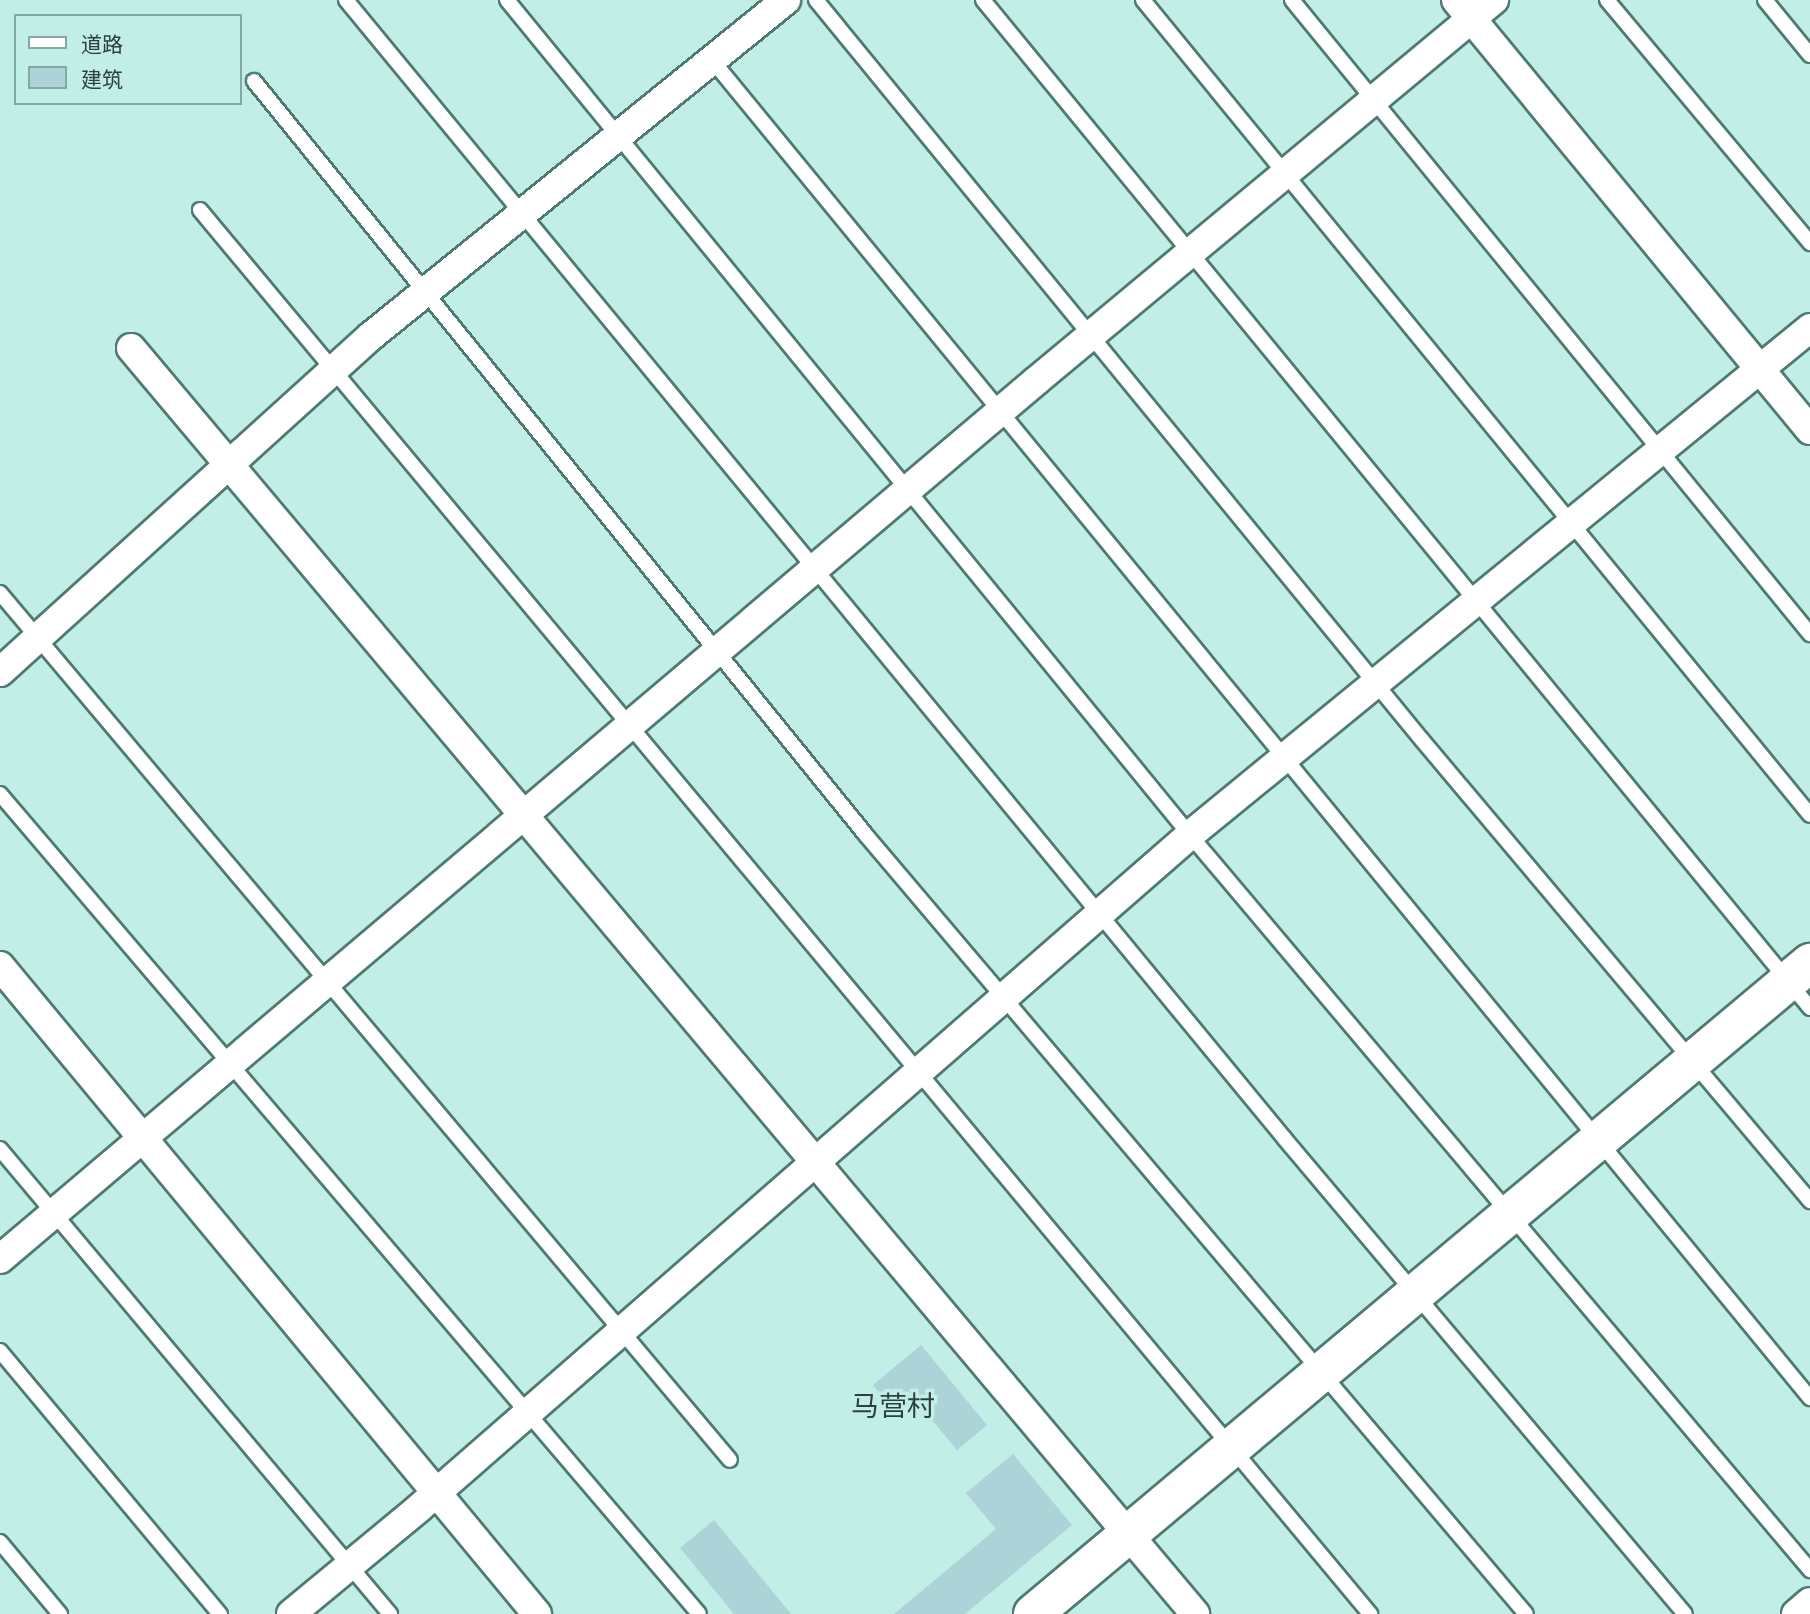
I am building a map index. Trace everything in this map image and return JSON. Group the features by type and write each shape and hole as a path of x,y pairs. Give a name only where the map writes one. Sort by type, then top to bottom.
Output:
{"street":[{"path":"0,673 229,464 425,292 786,0"},
{"path":"0,1259 907,489 1373,100 1464,10 1494,0"},
{"path":"1464,10 1810,430"},
{"path":"291,1614 436,1493 1190,835 1810,328"},
{"path":"131,348 1195,1614"},
{"path":"0,966 537,1614"},
{"path":"1033,1614 1692,1061 1803,984"},
{"path":"1796,1614 1810,1602"}],"lane":[{"path":"346,0 1100,914 1685,1614"},
{"path":"507,0 1190,835 1810,1570"},
{"path":"817,0 1376,684 1810,1201"},
{"path":"983,0 1476,601 1803,984"},
{"path":"1143,0 1810,815"},
{"path":"1292,0 1810,634"},
{"path":"1607,0 1810,243"},
{"path":"1765,0 1810,55"},
{"path":"712,60 1810,1398"},
{"path":"254,81 865,834 1525,1614"},
{"path":"200,210 1370,1614"},
{"path":"0,593 730,1461"},
{"path":"0,794 699,1614"},
{"path":"0,1149 390,1614"},
{"path":"0,1352 220,1614"},
{"path":"0,1542 61,1614"}],"building":[{"path":"921,1345 987,1425 957,1450 918,1403 900,1418 873,1385"},
{"path":"1013,1454 1072,1525 965,1614 894,1614 996,1529 966,1493"},
{"path":"714,1520 791,1614 734,1614 680,1548"}],"district":[{"name":"马营村","path":"893,1406"}]}
